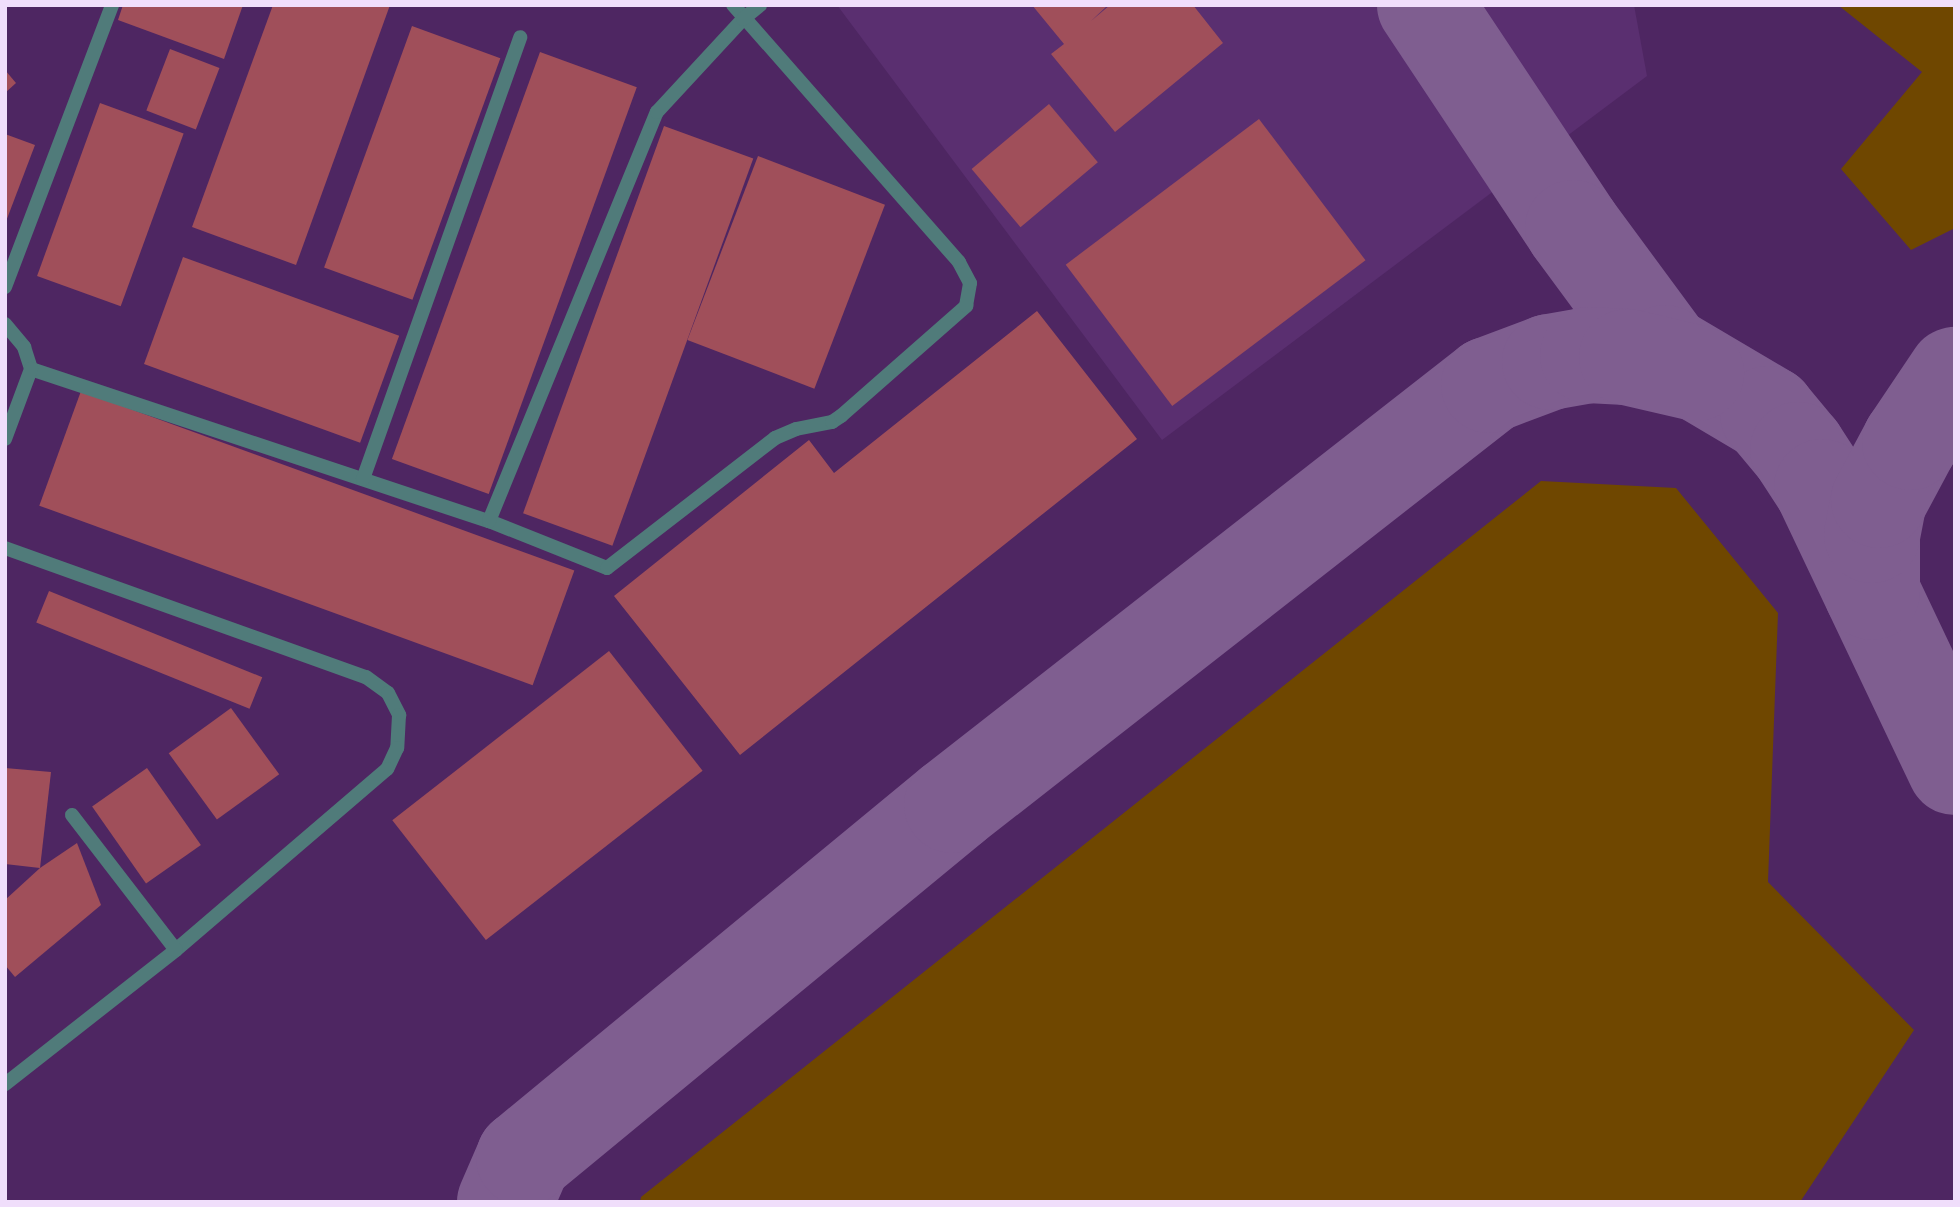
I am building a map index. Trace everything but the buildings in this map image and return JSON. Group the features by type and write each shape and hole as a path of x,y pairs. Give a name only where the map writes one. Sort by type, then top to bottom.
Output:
{"lane":[{"path":"5,286 112,5"},
{"path":"31,369 489,521 607,568 775,438 796,429 832,422 841,416 966,306 970,283 960,262 733,5"},
{"path":"489,521 657,113 743,19 760,5"},
{"path":"363,479 520,37"},
{"path":"5,324 24,347 31,369 5,439"},
{"path":"5,548 366,677 388,693 399,715 397,748 387,769 176,950 5,1084"},
{"path":"72,815 176,950"}],"shaded area":[{"path":"837,5 1634,5 1647,76 1162,440"},
{"path":"1838,5 1955,5 1955,228 1911,250 1841,169 1922,72"},
{"path":"1541,481 1676,488 1778,613 1768,882 1914,1030 1800,1202 640,1202 641,1197"}],"taxiway":[{"path":"1425,5 1573,228 1665,353 1768,414 1798,450 1822,487 1955,767"},
{"path":"505,1202 524,1158 952,805 1489,385 1550,362 1588,355 1627,357 1696,373"},
{"path":"1872,592 1872,535 1879,500 1910,442 1955,375"}]}
